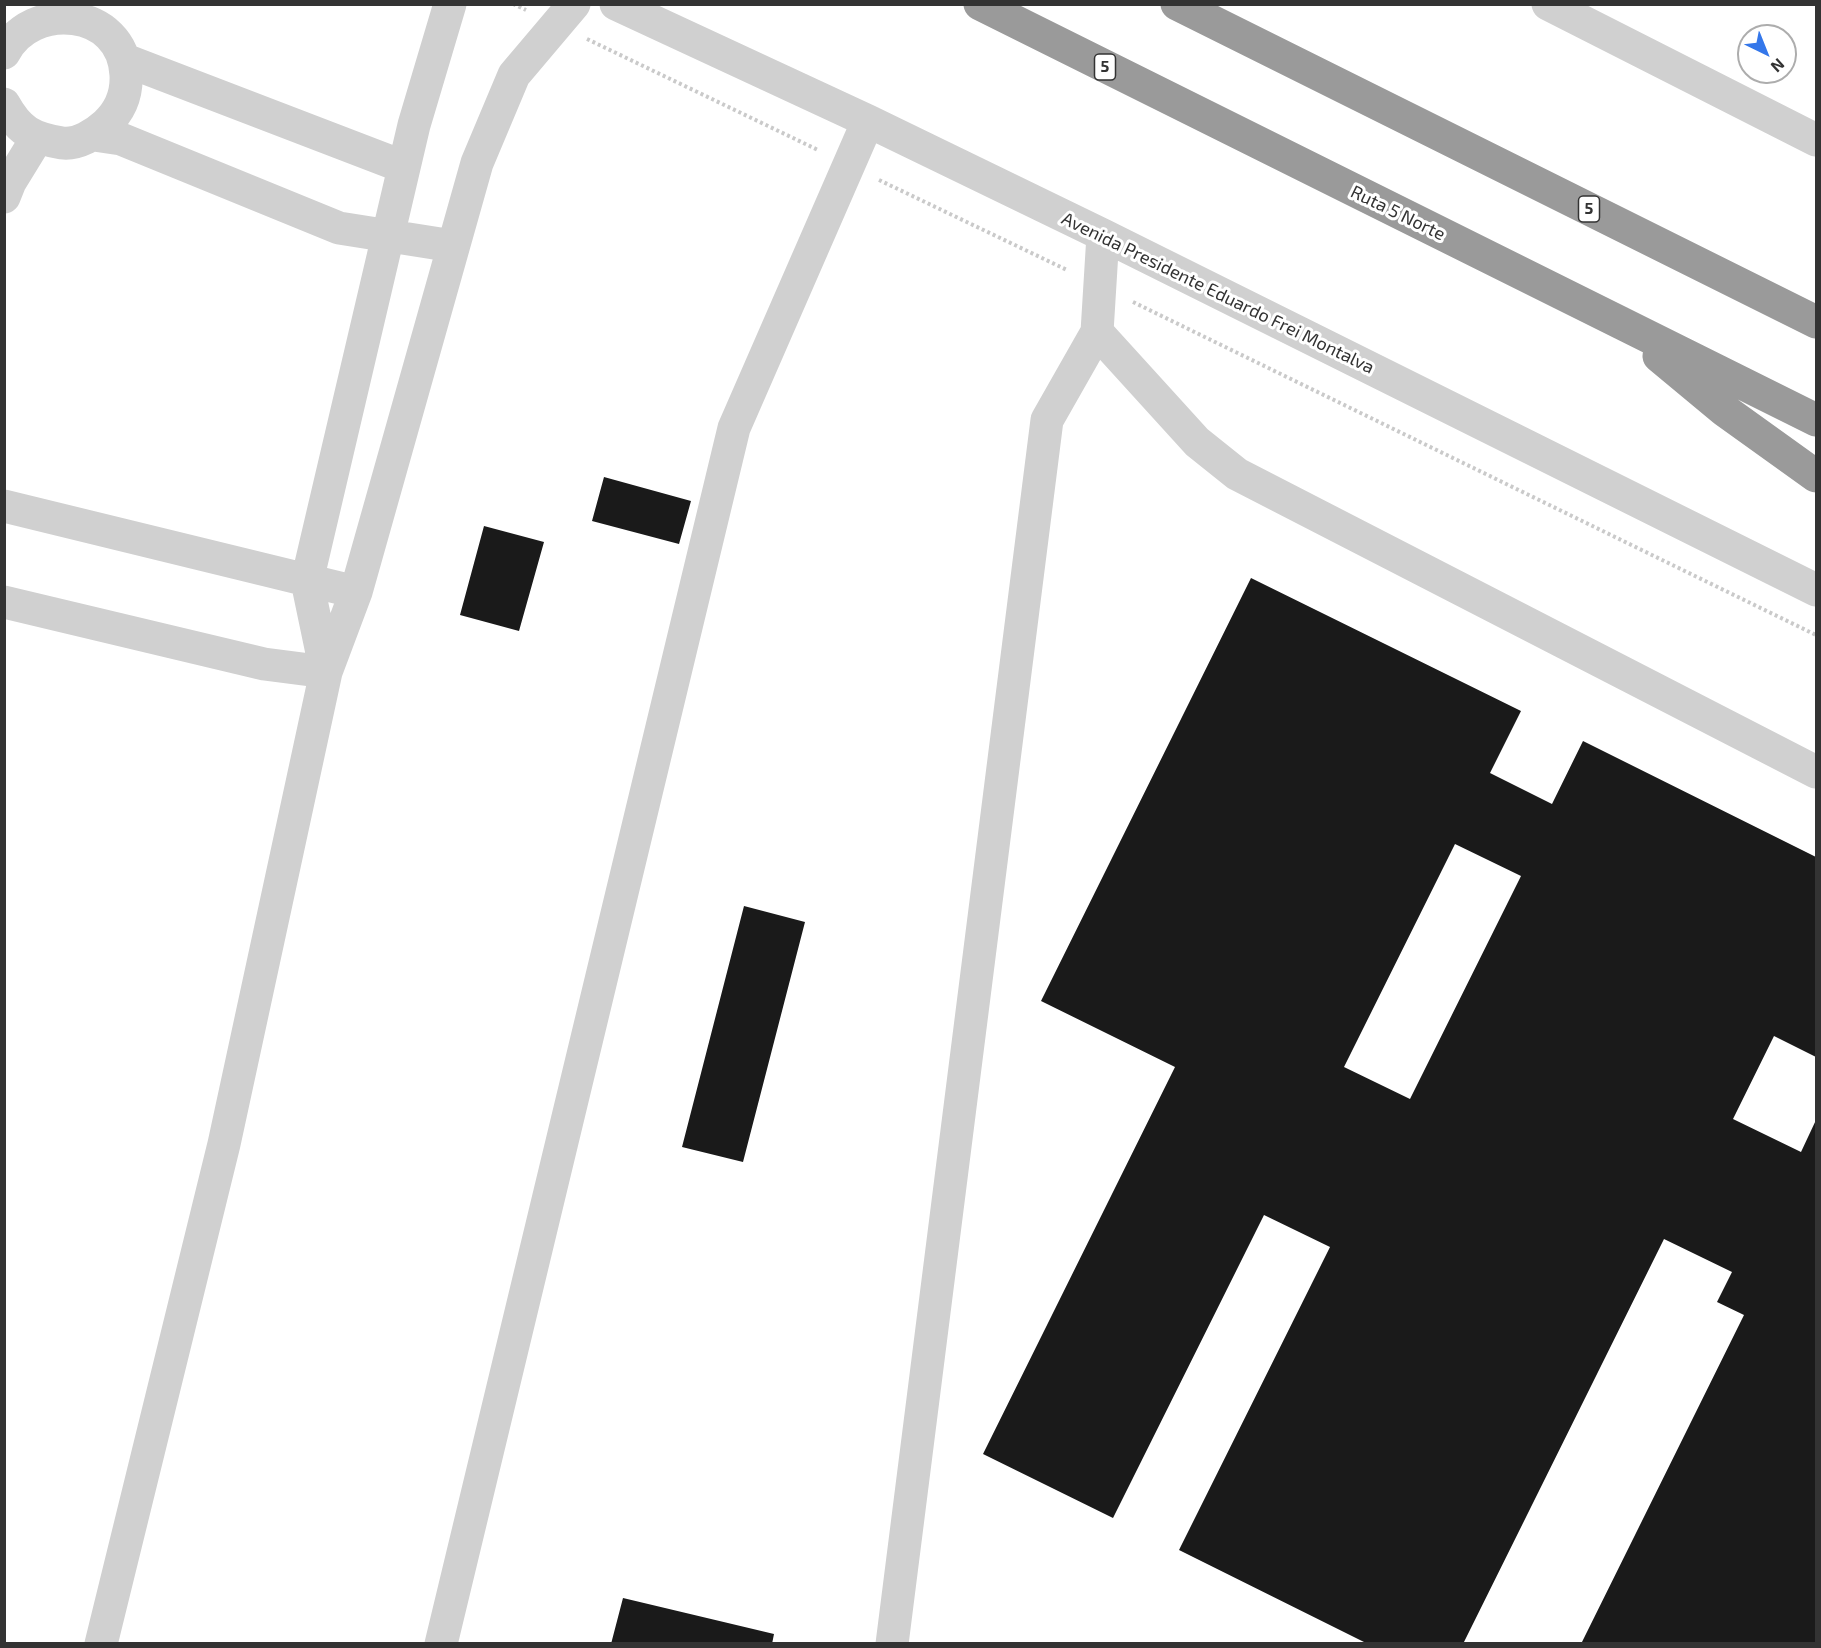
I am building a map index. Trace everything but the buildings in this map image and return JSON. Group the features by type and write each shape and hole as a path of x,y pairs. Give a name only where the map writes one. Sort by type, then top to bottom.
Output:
{"highway":[{"name":"Ruta 5 Norte","path":"980,4 1816,420"},
{"name":"5","path":"1177,4 1808,315"},
{"path":"1616,321 1724,410 1816,476"}],"street":[{"path":"326,672 307,581 414,125 450,4"},
{"name":"Avenida Presidente Eduardo Frei Montalva","path":"615,4 868,121 1104,235 1816,590"},
{"path":"1548,4 1816,140"},
{"path":"4,53 10,40 32,21 60,13 88,18 112,35 125,60 127,89 115,116 94,135"},
{"path":"102,1644 224,1144 326,672 356,592 477,163 514,75 566,15"},
{"path":"125,60 404,167"},
{"path":"4,104 14,121 37,138 66,143 94,135 121,139 339,228 453,246"},
{"path":"441,1644 734,428 868,121"},
{"path":"4,197 10,182 37,138"},
{"path":"898,1641 1047,420 1097,332 1104,235"},
{"path":"1097,332 1197,442 1237,474 1816,772"},
{"path":"4,506 356,592"},
{"path":"4,602 264,664 326,672"}],"path":[{"path":"513,4 566,15 849,165 1816,634"}]}
